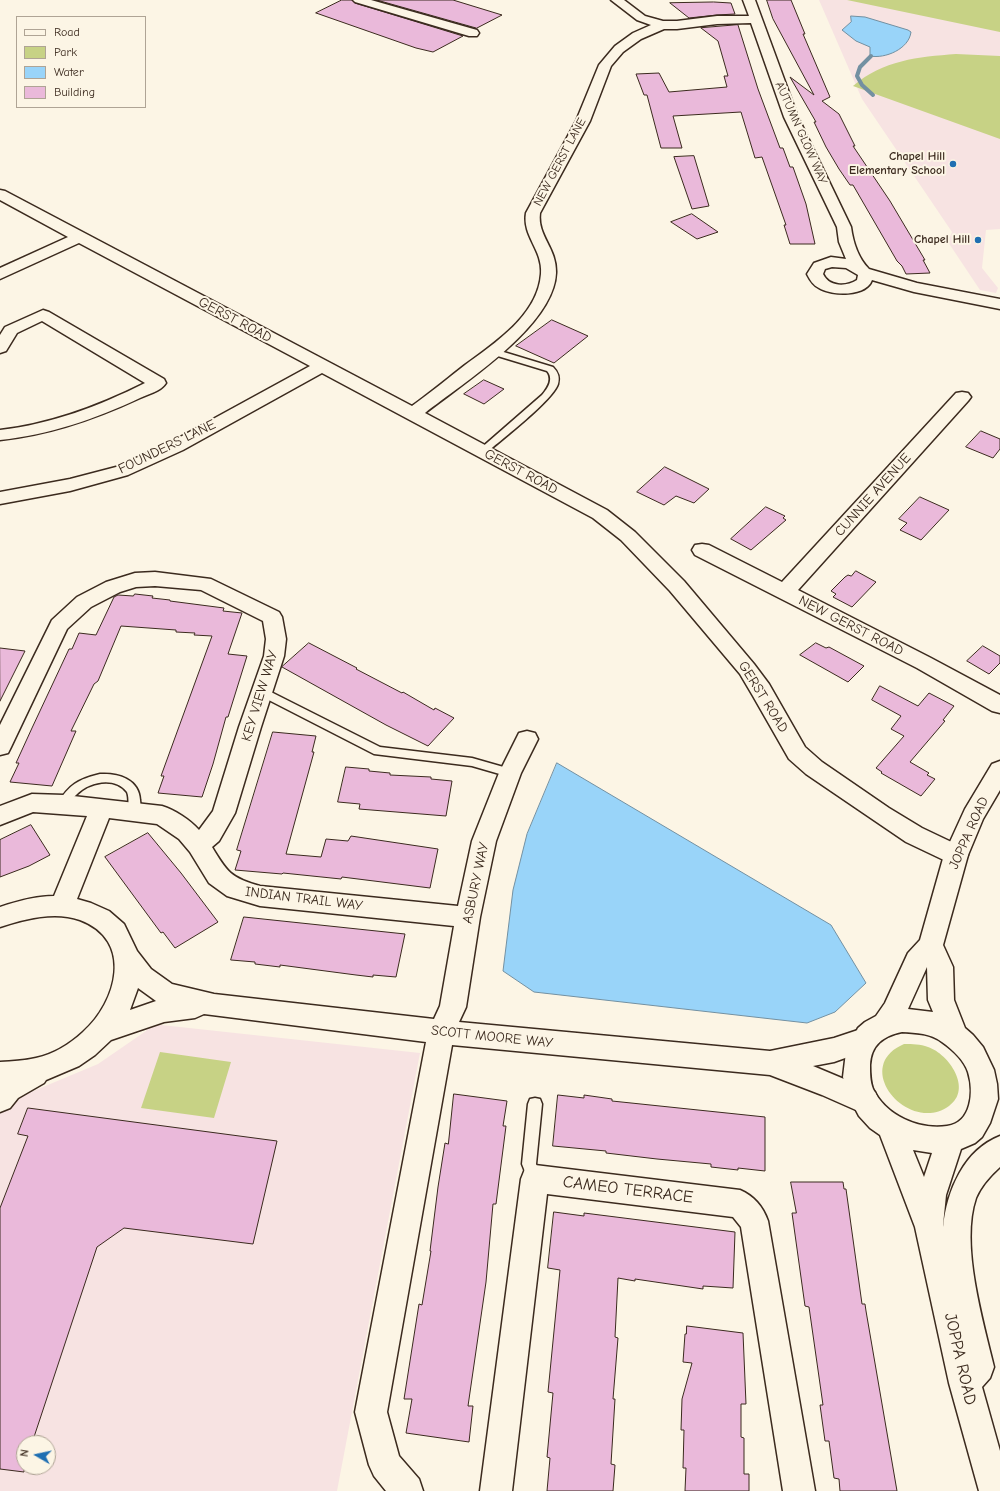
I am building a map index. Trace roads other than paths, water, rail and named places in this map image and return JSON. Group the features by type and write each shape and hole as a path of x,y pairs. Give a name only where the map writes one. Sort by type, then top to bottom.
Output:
{"street":[{"path":"359,0 472,33"},
{"path":"617,0 641,18 662,25 677,25 717,20 756,19"},
{"name":"AUTUMN GLOW WAY","path":"749,0 789,112 844,227 846,242 861,275"},
{"name":"NEW GERST LANE","path":"414,414 494,352 522,327 534,311 544,292 550,270 546,250 532,229 531,220 533,213 583,120 605,65 619,49 637,36 662,25"},
{"name":"GERST ROAD","path":"0,194 56,232 79,237 600,514 628,536 677,586 747,669 761,690 797,753 814,768 881,814 914,835 956,856"},
{"path":"0,274 79,237"},
{"path":"831,262 846,242"},
{"path":"861,275 856,288 840,289 820,282 816,278 816,270 824,264 831,262 845,263 861,275 1000,304"},
{"path":"0,348 12,330 43,315 158,383 119,402 56,426 14,434 0,435"},
{"name":"FOUNDERS LANE","path":"0,498 70,485 122,471 177,446 322,366"},
{"name":"CUNNIE AVENUE","path":"784,592 962,397"},
{"name":"NEW GERST ROAD","path":"702,550 924,663 1000,705"},
{"name":"KEY VIEW WAY","path":"0,747 59,624 84,602 113,587 135,580 155,579 204,584 219,590 272,617 276,639 274,656 250,727 224,813 211,834 198,845"},
{"name":"ASBURY WAY","path":"441,1032 453,1007 468,917 484,841 510,774 527,739"},
{"name":"JOPPA ROAD","path":"886,1023 894,1011 917,961 931,945 956,856 973,816 1000,770"},
{"name":"INDIAN TRAIL WAY","path":"0,816 32,803 64,804 162,815 187,832 198,845 217,876 235,889 254,894 321,903 468,917"},
{"path":"62,906 101,809"},
{"path":"0,917 27,908 45,905 80,909 95,916 108,925 119,938 125,954 128,973 124,993 115,1013 102,1031 87,1046 70,1057 45,1068 9,1089 0,1098"},
{"name":"JOPPA ROAD","path":"931,945 940,967 941,1000 954,1034"},
{"name":"SCOTT MOORE WAY","path":"125,954 142,977 166,994 214,1006 441,1032 770,1063 830,1085 865,1101"},
{"name":"SCOTT MOORE WAY","path":"102,1031 164,1010 214,1006"},
{"name":"JOPPA ROAD","path":"902,1020 920,1021 937,1025 954,1034 989,1067 987,1080 990,1118 968,1132 950,1140 930,1141 910,1137 891,1128 876,1116 865,1101 858,1085 855,1068 858,1053 864,1040 874,1030 886,1023 902,1020"},
{"path":"407,1491 385,1465 371,1412 441,1032"},
{"name":"SCOTT MOORE WAY","path":"770,1063 834,1050 864,1040"},
{"path":"0,1074 14,1075 45,1068"},
{"name":"JOPPA ROAD","path":"891,1128 929,1227 965,1383 995,1491"},
{"name":"JOPPA ROAD","path":"929,1227 932,1195 950,1140"},
{"path":"965,1383 979,1367 968,1321 958,1263 958,1222 962,1198 971,1178 986,1160 1000,1149"},
{"path":"496,1491 535,1179"},
{"name":"CAMEO TERRACE","path":"535,1179 740,1204 754,1221 799,1491"}],"lane":[{"path":"483,451 546,397 552,390 556,378 550,369 494,352"},
{"path":"263,692 378,751 472,762 510,774"},
{"path":"64,804 72,791 81,784 106,778 121,780 129,786 134,794 134,812"},
{"path":"535,1104 529,1164 535,1179"}],"water":[{"path":"851,16 865,17 911,32 906,43 895,52 876,57 870,56 870,47 856,41 842,30 851,22"},
{"path":"557,763 831,925 866,983 835,1012 807,1023 534,992 503,971 513,890 527,834"}],"waterway":[{"path":"871,56 860,67 857,76 862,85 873,95"}],"place":[{"name":"Chapel Hill Elementary School","path":"953,164"},
{"name":"Chapel Hill","path":"978,240"}]}
